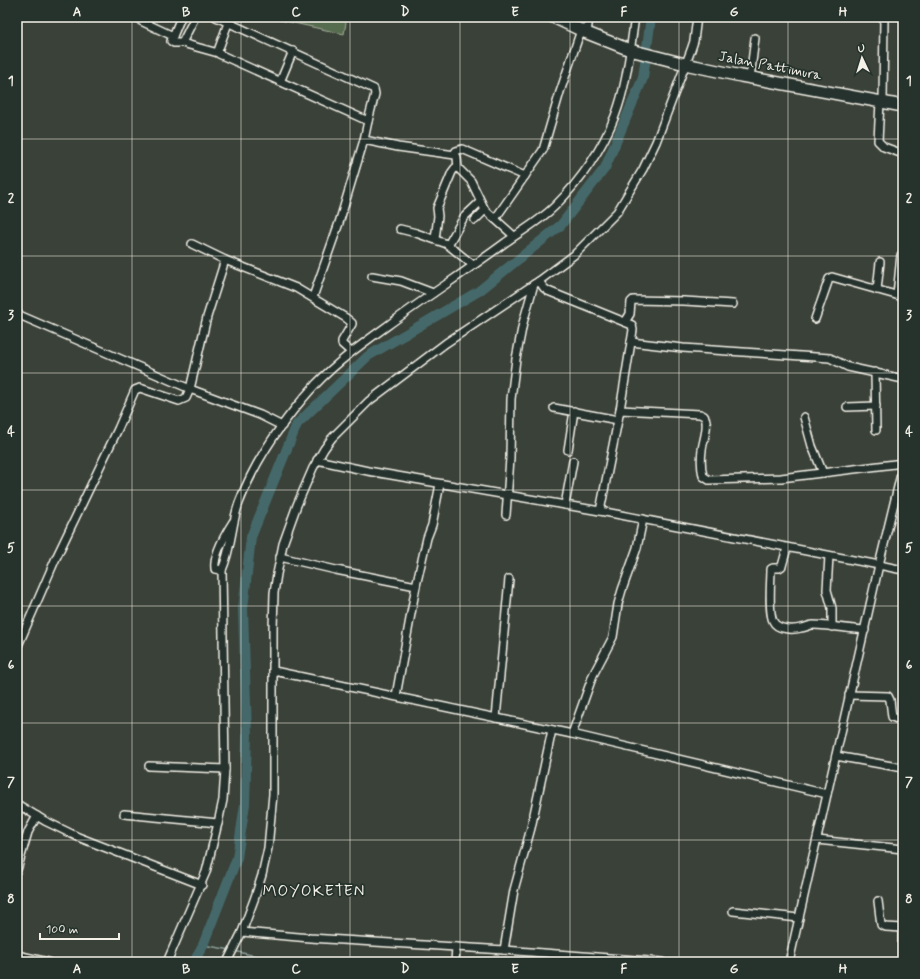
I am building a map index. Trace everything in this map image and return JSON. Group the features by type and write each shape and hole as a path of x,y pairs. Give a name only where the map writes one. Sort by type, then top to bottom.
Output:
{"highway":[{"name":"Jalan Pattimura","path":"553,17 632,50 671,61 750,78 903,106"}],"street":[{"path":"143,17 141,21 172,36"},
{"path":"181,17 172,36 172,42 182,43 218,53 368,121"},
{"path":"182,43 195,17"},
{"path":"216,17 374,89 375,94 364,140 340,223 313,297"},
{"path":"495,219 541,154 546,144 560,92 589,17"},
{"path":"167,962 202,884 223,800 225,769 222,570 228,556 235,518 242,496 256,468 282,426 313,387 333,368 351,352 555,206 590,163 607,132 619,105 632,50 635,17"},
{"path":"229,961 236,942 242,932 262,875 270,835 273,788 273,613 277,574 280,558 297,505 317,460 332,438 378,394 446,343 537,283 578,251 621,207 643,169 656,142 694,41 697,17"},
{"path":"884,17 882,102 878,140 884,147 903,154"},
{"path":"218,53 228,23"},
{"path":"750,78 755,38"},
{"path":"280,82 293,51"},
{"path":"364,140 398,147 454,154 456,151 462,150 525,176"},
{"path":"435,239 438,216 436,208 456,169 457,158 454,154"},
{"path":"456,169 471,181 478,203 483,211 495,219 514,236"},
{"path":"448,245 464,217 478,203"},
{"path":"475,220 483,211"},
{"path":"400,229 435,239 448,245 473,265"},
{"path":"192,244 225,260 296,288 313,297 352,323 342,343 342,345 351,352"},
{"path":"815,319 830,278 834,277 900,296 901,255"},
{"path":"17,648 56,558 135,390 140,388 179,402 186,398 190,389 207,317 225,260"},
{"path":"877,290 880,262"},
{"path":"372,276 401,281 433,293"},
{"path":"537,283 548,291 625,322 633,327 620,410 600,511"},
{"path":"506,515 506,494 510,458 511,399 514,372 523,323 537,283"},
{"path":"625,322 630,314 631,302 634,300 734,304"},
{"path":"17,314 190,389 260,415 282,426"},
{"path":"630,342 683,348 830,358 848,367 903,379"},
{"path":"874,372 876,430"},
{"path":"847,407 876,406"},
{"path":"554,408 618,420"},
{"path":"620,410 700,414 704,416 707,421 702,449 702,471 703,476 709,480 764,480 903,464 899,495 879,565 788,962"},
{"path":"568,450 574,411"},
{"path":"804,416 812,446 823,473"},
{"path":"317,460 368,471 643,519 903,570"},
{"path":"565,505 573,461"},
{"path":"396,696 416,586 427,538 432,525 440,484"},
{"path":"222,570 215,569 215,563 222,539 235,518"},
{"path":"572,734 593,674 614,637 618,604 637,548 643,519"},
{"path":"787,548 782,566 771,569 771,609 773,621 777,625 786,628 799,628 812,625 865,630"},
{"path":"829,556 827,590 832,608 832,627"},
{"path":"280,558 416,586"},
{"path":"496,718 509,580"},
{"path":"274,671 572,734 827,794"},
{"path":"849,695 888,696 890,698 892,717 897,719 903,718"},
{"path":"504,950 514,890 531,828 552,730"},
{"path":"836,756 903,768"},
{"path":"149,766 225,769"},
{"path":"17,804 60,829 78,837 202,884"},
{"path":"124,814 218,823"},
{"path":"17,870 28,832 37,816"},
{"path":"816,840 903,849"},
{"path":"878,901 881,925 886,927 902,928 902,962"},
{"path":"733,910 799,918"},
{"path":"242,932 662,962"},
{"path":"455,962 456,947"},
{"path":"17,955 48,962"}],"green space":[{"path":"269,17 347,17 344,34"}],"waterway":[{"path":"194,962 203,945 237,858 245,804 247,735 243,609 251,537 297,424 368,356 479,291 561,225 605,168 643,78 651,17"},
{"path":"203,945 231,950"},
{"path":"234,951 281,962"}],"district":[{"name":"MOYOKETEN","path":"314,891"}]}
